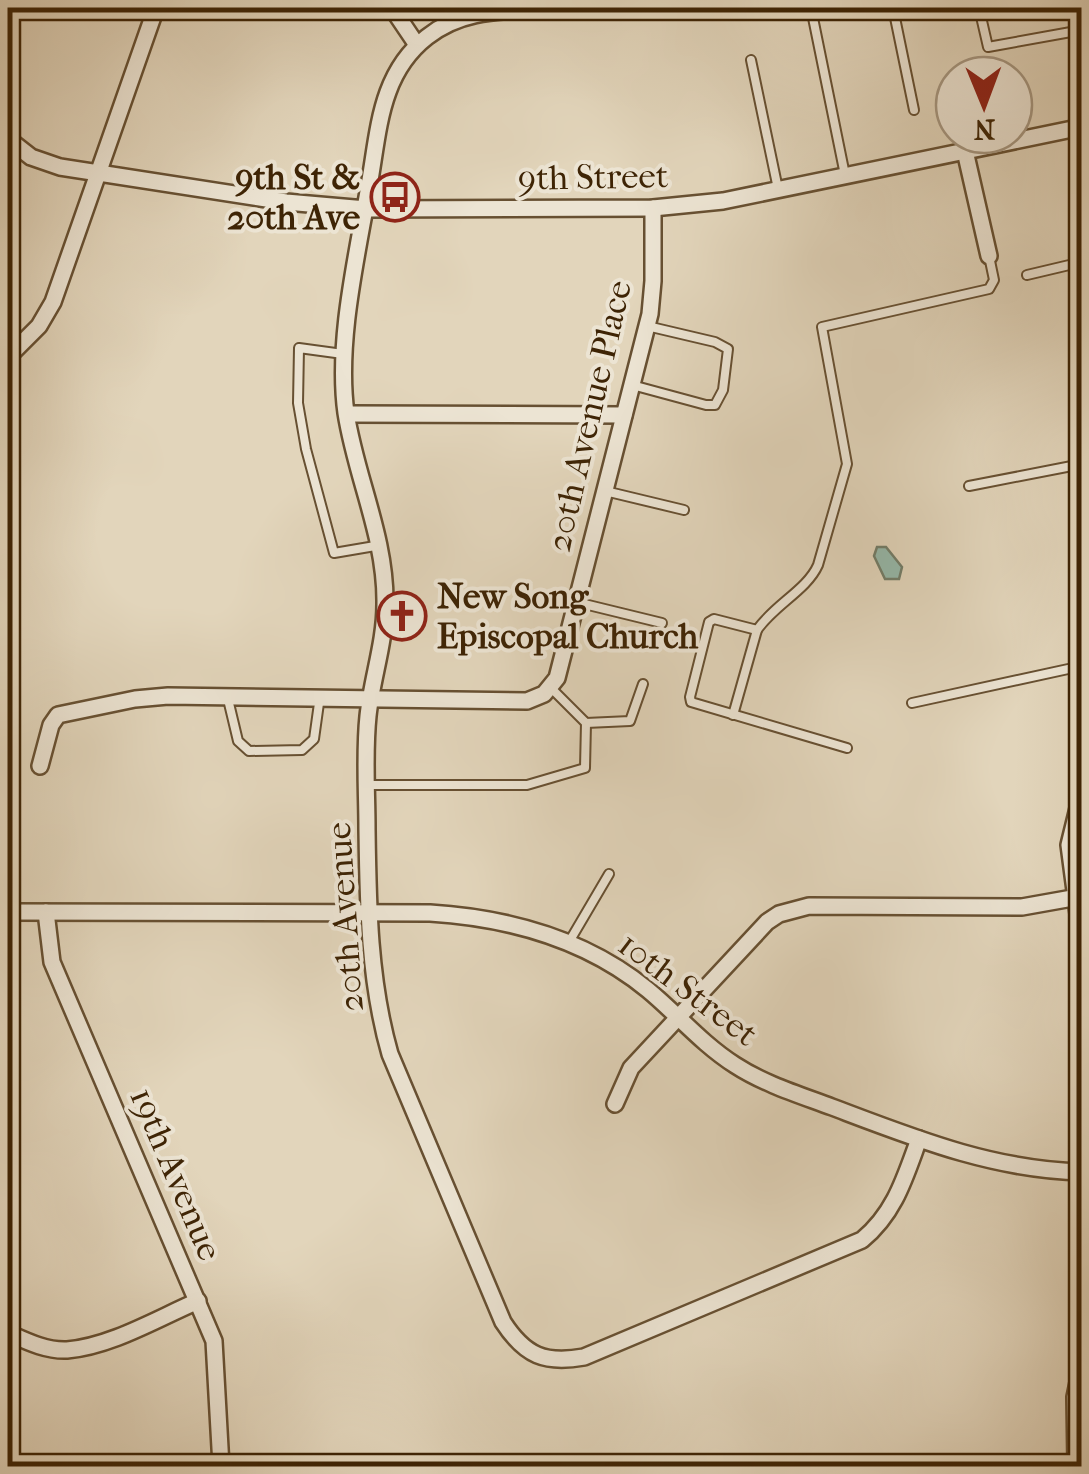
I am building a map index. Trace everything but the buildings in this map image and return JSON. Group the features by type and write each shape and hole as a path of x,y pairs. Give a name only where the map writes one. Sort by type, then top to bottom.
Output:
{"street":[{"path":"8,357 39,326 62,282 156,8"},
{"path":"392,8 417,45"},
{"name":"20th Avenue","path":"557,8 468,15 448,23 417,45 403,62 386,96 366,209 345,354 347,414 380,545 386,609 370,700 366,785 368,913 379,1016 390,1054 503,1322 514,1338 537,1356 562,1361 584,1357 862,1240 880,1226 898,1196 919,1139"},
{"name":"9th Street","path":"1034,136 1082,126"},
{"name":"9th Street","path":"8,139 46,164 286,202 366,209 688,206 946,155"},
{"path":"966,155 989,256"},
{"name":"20th Avenue Place","path":"551,688 557,678 646,326 653,281 653,208"},
{"path":"347,414 624,415"},
{"path":"40,766 58,715 135,699 227,695 527,701 551,688"},
{"path":"1082,792 1069,845 1082,944"},
{"path":"615,1104 631,1068 767,922 796,908 1022,907 1078,897"},
{"name":"10th Street","path":"8,912 481,916 569,942 606,960 748,1073 919,1139 1000,1164 1082,1172"},
{"name":"19th Avenue","path":"46,912 57,974 214,1341 221,1466"},
{"path":"8,1333 29,1343 66,1350 109,1339 198,1302"},
{"path":"1076,1466 1075,1396 1081,1370"}],"lane":[{"path":"811,8 845,176"},
{"path":"893,8 914,110"},
{"path":"979,8 988,47 1082,30"},
{"path":"751,60 778,189"},
{"path":"733,714 756,630 771,611 816,572 845,473 846,456 822,327 989,289 994,280 989,256"},
{"path":"1027,275 1082,262"},
{"path":"632,384 706,405 715,404 724,390 728,349 715,342 646,326"},
{"path":"345,354 299,348 298,403 306,449 334,553 380,545"},
{"path":"969,486 1082,464"},
{"path":"605,491 684,510"},
{"path":"576,602 662,623"},
{"path":"756,630 714,619 709,622 690,700 847,748"},
{"path":"912,702 1082,666"},
{"path":"586,723 630,721 643,684"},
{"path":"366,785 526,785 585,768 586,723 551,688"},
{"path":"227,695 238,741 248,750 302,750 314,739 320,696"},
{"path":"569,942 609,874"}],"shaded area":[{"path":"877,547 886,547 902,567 899,579 885,579 874,556"}],"place":[{"name":"9th St & 20th Ave","path":"395,197"},
{"name":"New Song Episcopal Church","path":"402,616"}]}
